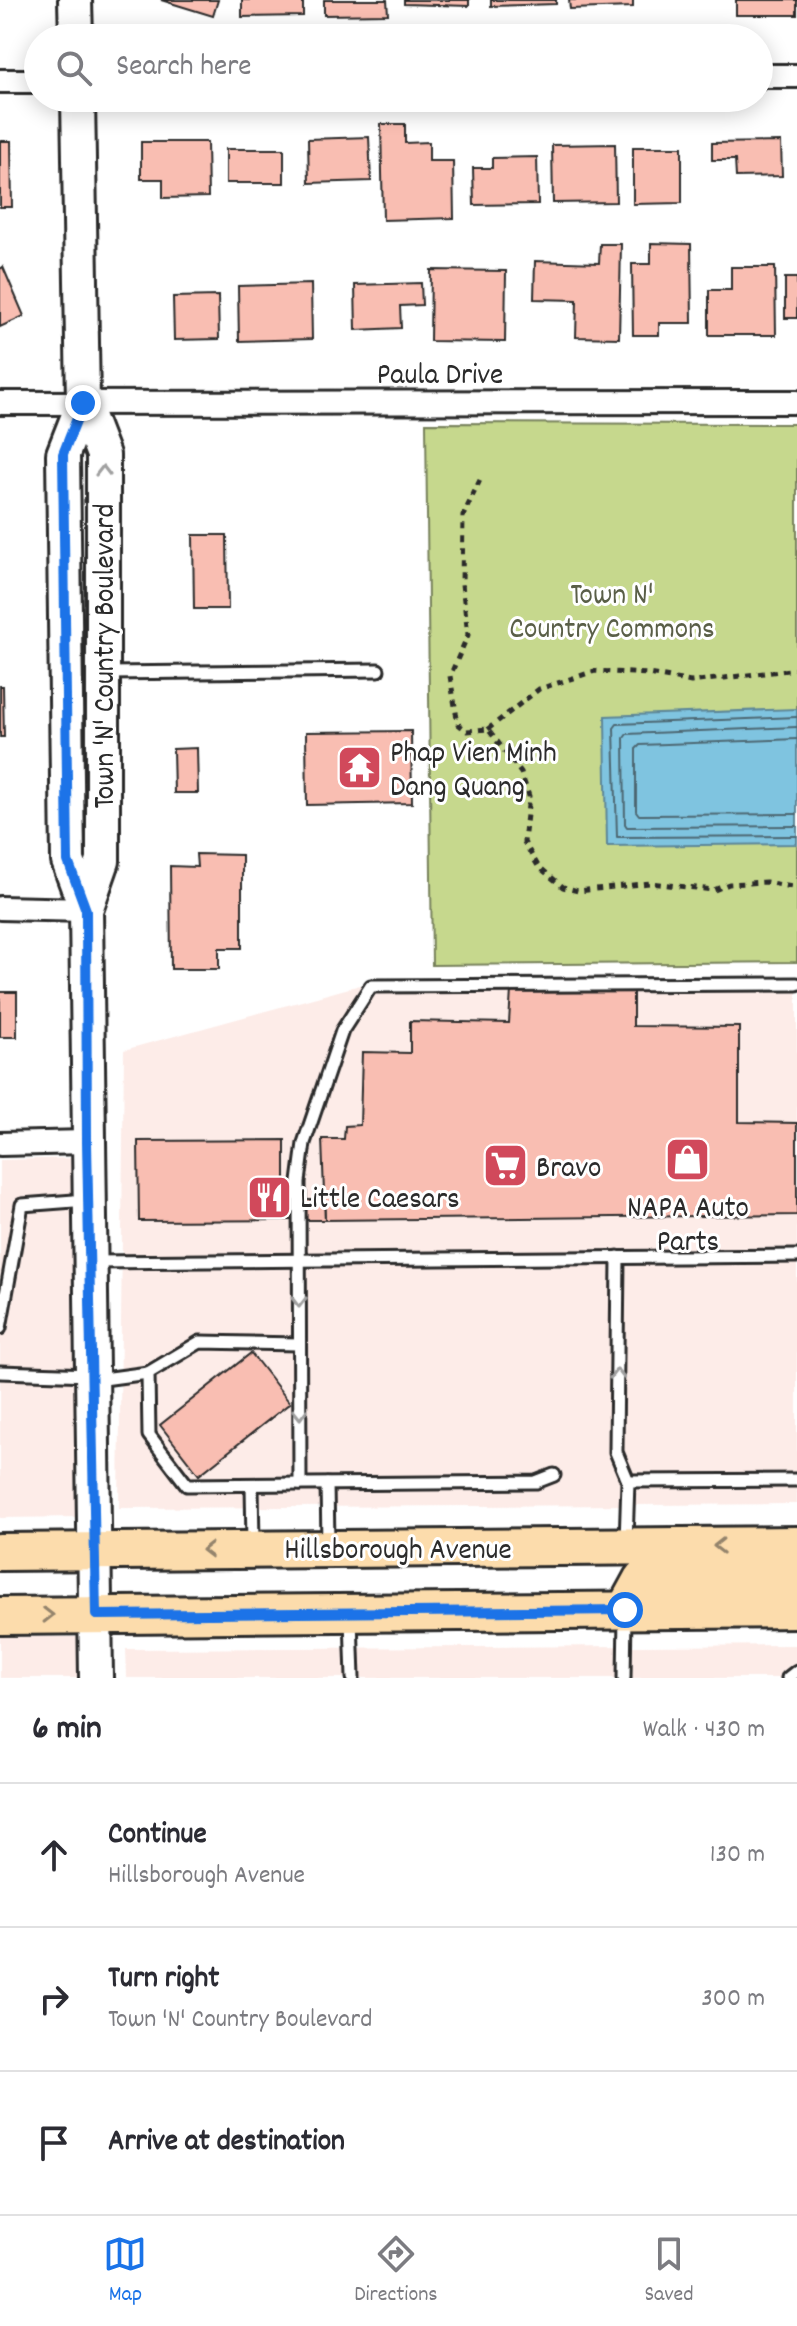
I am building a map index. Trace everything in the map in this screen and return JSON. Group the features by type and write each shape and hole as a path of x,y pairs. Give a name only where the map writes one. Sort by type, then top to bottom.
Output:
{"main road":[{"name":"Hillsborough Avenue","path":"0,1552 797,1545"},
{"path":"625,1610 642,1579 797,1574"},
{"path":"0,1616 797,1609"}],"street":[{"path":"75,0 76,24"},
{"path":"773,76 797,76"},
{"path":"0,81 24,81"},
{"name":"Town 'N' Country Boulevard","path":"78,112 83,403 103,455 103,861 86,910 96,1678"},
{"name":"Paula Drive","path":"0,403 797,402"},
{"name":"Town 'N' Country Boulevard","path":"83,403 63,454 68,861 86,910"},
{"path":"0,908 86,910"},
{"path":"0,1144 87,1142"}],"lane":[{"path":"102,673 378,670"},
{"path":"300,1484 299,1182 304,1143 342,1031 371,986 797,984"},
{"path":"0,1328 22,1205 88,1200"},
{"path":"89,1262 797,1256"},
{"path":"618,1257 616,1452 628,1481 626,1547"},
{"path":"0,1372 92,1378 148,1373 200,1342 299,1344"},
{"path":"148,1373 149,1435 187,1485 536,1482 554,1475"},
{"path":"628,1481 797,1480"},
{"path":"327,1484 328,1549"},
{"path":"252,1485 253,1549"},
{"path":"624,1678 625,1610"},
{"path":"351,1612 353,1678"},
{"path":"788,1678 797,1671"}],"path":[{"path":"480,480 463,516 462,584 468,635 450,676 458,724 467,731 488,729 539,689 595,671 649,674 691,682 797,669"},
{"path":"488,729 521,773 529,796 524,842 538,866 563,887 578,891 650,883 714,890 729,884 766,882 797,888"}],"shaded area":[{"path":"797,977 797,1504 119,1508 124,1050 371,982"},
{"path":"73,1158 81,1517 0,1518 0,1160"},
{"path":"0,1637 82,1637 82,1678 0,1678"},
{"path":"797,1645 797,1678 127,1678 126,1649"}],"green space":[{"name":"Town N' Country Commons","path":"426,423 797,424 797,962 432,965"}],"water":[{"path":"797,709 797,844 607,846 605,716"}],"building":[{"path":"161,0 218,0 213,16"},
{"path":"242,0 303,0 303,16 242,17"},
{"path":"324,0 387,0 388,14 324,15"},
{"path":"404,0 469,0 469,6 404,4"},
{"path":"491,0 556,0 556,4 491,6"},
{"path":"569,0 633,0 633,7 570,9"},
{"path":"736,0 797,0 797,15 736,15"},
{"path":"381,124 405,124 405,143 429,142 429,161 453,161 454,218 383,220"},
{"path":"369,137 371,181 309,183 308,139"},
{"path":"0,141 11,141 12,207 0,207"},
{"path":"141,142 207,142 208,197 163,198 163,179 141,179"},
{"path":"781,142 782,176 736,177 735,160 712,160 712,143"},
{"path":"615,144 616,202 553,203 552,145"},
{"path":"633,147 682,147 682,203 633,204"},
{"path":"226,149 284,149 284,183 226,183"},
{"path":"537,157 538,204 474,205 473,168 492,168 492,158"},
{"path":"651,243 691,244 692,323 659,323 659,335 633,335 632,264 651,264"},
{"path":"600,244 621,244 619,338 576,337 577,300 534,299 535,261 599,263"},
{"path":"3,267 24,316 0,327 0,269"},
{"path":"731,267 775,267 776,335 709,335 709,290 731,290"},
{"path":"431,270 506,271 505,342 430,341"},
{"path":"785,278 797,278 797,318 785,318"},
{"path":"421,283 422,305 400,306 401,328 356,330 355,285"},
{"path":"311,284 312,339 239,341 238,286"},
{"path":"218,296 219,339 174,340 173,297"},
{"path":"193,535 227,535 228,609 194,609"},
{"path":"0,686 3,686 4,737 0,737"},
{"name":"Phap Vien Minh Dang Quang","path":"411,731 412,803 307,805 306,732"},
{"path":"197,748 198,793 174,793 173,749"},
{"path":"196,854 242,855 242,948 219,948 219,969 171,969 170,866 197,867"},
{"path":"511,990 633,992 633,1026 739,1027 739,1122 797,1123 797,1215 325,1220 322,1139 344,1139 345,1126 360,1125 362,1052 410,1053 410,1021 509,1023"},
{"path":"0,992 17,992 17,1037 0,1037"},
{"path":"285,1140 285,1220 139,1221 138,1141"},
{"path":"285,1200 324,1200 325,1220 285,1220"},
{"path":"251,1353 290,1403 199,1475 160,1425"}],"place":[{"name":"Phap Vien Minh Dang Quang","path":"359,768"},
{"name":"NAPA Auto Parts","path":"688,1160"},
{"name":"Bravo","path":"505,1166"},
{"name":"Little Caesars","path":"269,1197"}],"route":[{"path":"83,403 63,454 68,861 86,910 96,1615 625,1610"}]}
